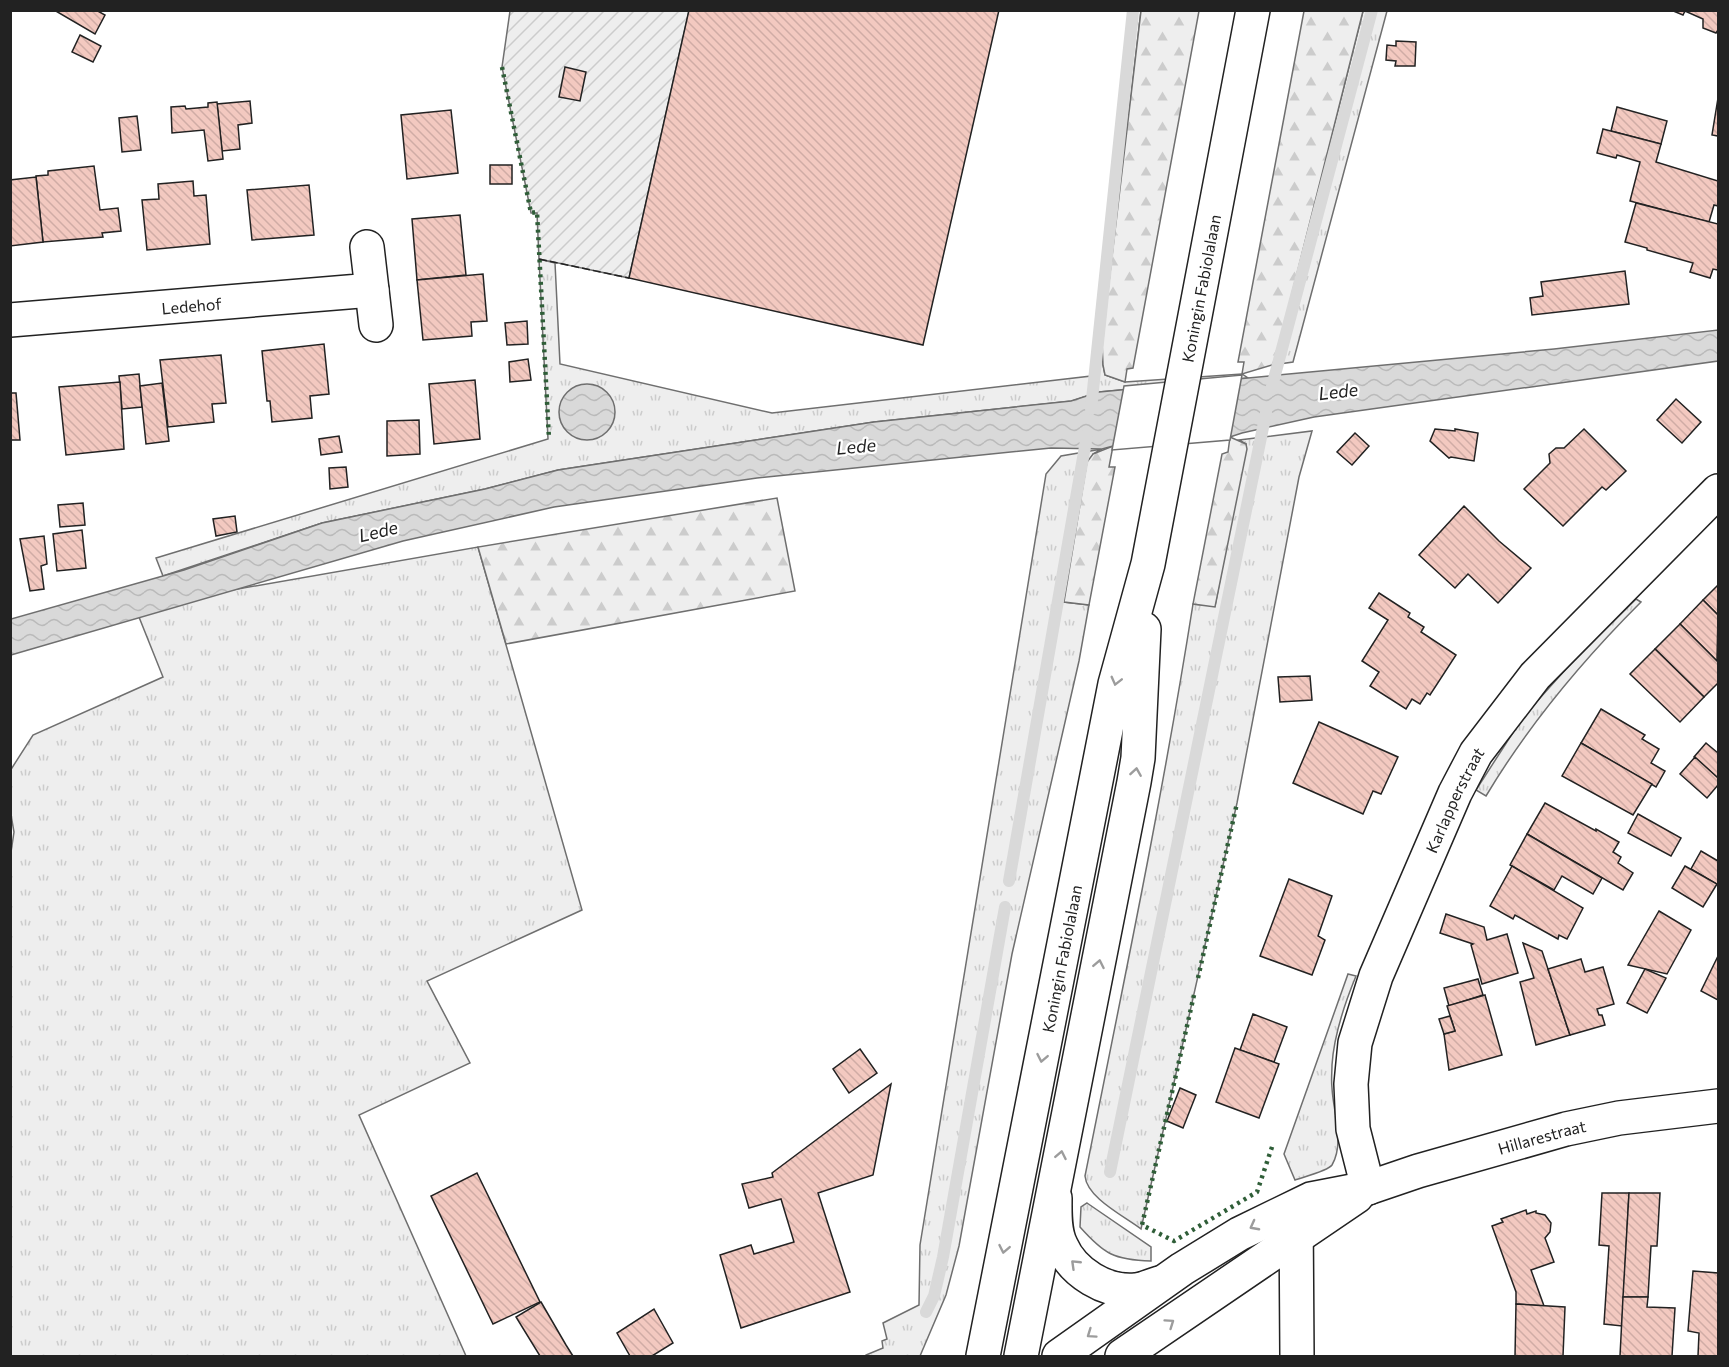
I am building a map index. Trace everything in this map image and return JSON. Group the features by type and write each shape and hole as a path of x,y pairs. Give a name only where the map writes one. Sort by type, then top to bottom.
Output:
{"street":[{"name":"Koningin Fabiolalaan","path":"983,1356 1115,684 1149,564 1253,10"},
{"path":"367,248 376,325"},
{"name":"Ledehof","path":"10,320 372,290"},
{"name":"Karlapperstraat","path":"1368,1188 1353,1129 1352,1084 1355,1043 1376,976 1455,793 1476,753 1535,676 1719,491"},
{"name":"Koningin Fabiolalaan","path":"1021,1356 1137,766 1149,564"},
{"name":"Hillarestraat","path":"1059,1356 1166,1281 1239,1234 1296,1221 1368,1188 1428,1168 1566,1129 1619,1118 1719,1106"},
{"path":"1055,1186 1056,1220 1060,1243 1070,1261 1092,1278 1119,1290 1138,1290 1166,1281"},
{"path":"1296,1221 1297,1356"},
{"name":"Hillarestraat","path":"1122,1356 1296,1221"}],"green space":[{"path":"510,11 689,11 629,278 539,259 537,213 531,213 502,67"},
{"path":"1130,11 1141,11 1102,341 1105,375 1125,382 1242,374 1248,378 1099,392 1072,401 874,422 558,470 485,489 322,523 163,576 156,558 548,439 539,259 555,263 560,364 772,413 1091,376"},
{"path":"1141,11 1199,11 1133,368 1127,369 1125,382 1105,375 1102,341"},
{"path":"1304,11 1363,11 1276,357 1272,365 1242,374 1244,362 1238,362"},
{"path":"1363,11 1387,11 1293,362 1272,365 1276,357"},
{"path":"1312,431 1299,477 1237,803 1141,1229 1099,1199 1087,1184 1085,1176 1156,819 1193,604 1215,606 1246,444 1239,440"},
{"path":"1230,437 1246,444 1247,449 1215,607 1193,604 1222,454 1228,452"},
{"path":"1113,446 1109,467 1115,467 1089,605 1064,602 1087,462 1093,454"},
{"path":"1102,449 1093,454 1064,602 1089,605 1079,661 1012,954 959,1246 946,1295 920,1356 866,1356 883,1348 882,1341 887,1339 883,1323 919,1305 920,1245 1046,474 1061,456"},
{"path":"777,498 795,591 506,644 478,547"},
{"path":"478,547 582,910 427,981 470,1063 359,1115 466,1356 11,1356 10,859 14,832 11,815 10,771 33,735 163,677 135,607"},
{"path":"1636,599 1641,602 1598,647 1538,719 1486,796 1476,790 1523,717 1574,660"},
{"path":"1348,974 1356,976 1340,1020 1332,1065 1338,1137 1336,1156 1330,1167 1295,1180 1284,1154"},
{"path":"1087,1203 1151,1247 1151,1261 1119,1257 1096,1244 1080,1227 1081,1207"}],"water":[{"name":"Lede","path":"1718,330 1718,361 1314,417 1230,437 1113,446 1102,449 1051,448 757,478 554,507 403,541 11,655 11,619 184,570 322,523 485,489 558,470 874,422 1071,401 1099,392 1554,349"},
{"path":"587,384 598,386 607,392 613,401 615,412 613,423 607,432 598,438 587,440 576,438 567,432 561,423 559,412 561,401 567,392 576,386"}],"pier":[{"path":"1242,375 1230,440 1112,450 1124,386"}],"building":[{"path":"54,10 96,10 105,15 95,34"},
{"path":"689,10 999,10 923,345 629,278"},
{"path":"1671,10 1718,10 1718,30 1716,33 1703,28 1703,19 1685,11 1683,15"},
{"path":"80,35 101,46 93,62 72,52"},
{"path":"1396,41 1416,42 1415,66 1395,66 1396,61 1386,60 1387,45 1396,46"},
{"path":"565,67 586,72 580,101 559,97"},
{"path":"1718,98 1718,136 1712,135"},
{"path":"250,101 252,123 238,125 240,149 222,151 217,104"},
{"path":"217,102 223,159 208,161 204,130 172,133 171,107 185,106 186,109 208,107 208,103"},
{"path":"1617,107 1667,121 1661,144 1611,131"},
{"path":"451,110 458,173 407,179 401,115"},
{"path":"137,116 141,150 122,152 119,118"},
{"path":"1603,129 1661,144 1656,162 1718,181 1718,206 1714,205 1709,222 1630,201 1640,162 1617,155 1616,158 1597,153"},
{"path":"490,165 512,165 512,184 490,184"},
{"path":"94,166 100,210 118,208 121,231 102,233 103,237 43,242 36,176 48,175 48,171"},
{"path":"36,177 43,242 10,246 10,180"},
{"path":"193,181 194,196 206,195 210,244 147,250 142,200 159,199 158,184"},
{"path":"309,185 314,235 252,240 247,190"},
{"path":"1636,203 1718,224 1718,270 1713,269 1710,278 1690,272 1693,263 1625,242"},
{"path":"460,215 466,275 417,280 412,219"},
{"path":"1625,271 1629,304 1532,315 1530,298 1543,296 1541,282"},
{"path":"483,274 487,321 471,322 472,336 423,340 417,280"},
{"path":"527,321 528,344 507,345 505,323"},
{"path":"324,344 329,394 310,396 312,418 272,422 270,401 267,401 262,351"},
{"path":"221,355 226,403 212,404 214,422 168,427 160,360"},
{"path":"528,359 531,380 510,382 509,362"},
{"path":"139,374 142,407 122,409 119,376"},
{"path":"475,380 480,439 434,444 429,384"},
{"path":"120,382 124,449 66,455 59,387"},
{"path":"162,383 169,441 146,444 140,386"},
{"path":"10,393 16,393 20,440 10,440"},
{"path":"1676,399 1701,422 1682,443 1657,420"},
{"path":"419,420 420,454 387,456 387,421"},
{"path":"1435,429 1455,431 1455,429 1478,433 1474,461 1449,458 1430,441"},
{"path":"1584,429 1626,471 1606,490 1602,487 1563,526 1524,489 1550,463 1549,454 1556,448 1564,448"},
{"path":"1355,433 1369,446 1352,465 1337,452"},
{"path":"339,436 342,452 321,455 319,439"},
{"path":"346,467 348,487 330,489 329,468"},
{"path":"83,503 85,525 60,527 58,505"},
{"path":"1464,506 1499,541 1531,568 1498,603 1468,574 1455,588 1419,555"},
{"path":"235,516 237,532 216,536 213,519"},
{"path":"82,530 86,568 57,571 53,534"},
{"path":"44,536 47,564 41,566 44,589 30,591 20,539"},
{"path":"1718,585 1718,615 1703,600"},
{"path":"1379,593 1410,613 1408,617 1424,627 1421,632 1456,655 1430,695 1427,693 1420,704 1412,699 1406,709 1370,686 1379,672 1362,661 1388,620 1369,608"},
{"path":"1703,600 1718,615 1717,661 1680,624"},
{"path":"1680,624 1718,662 1718,683 1704,697 1655,649"},
{"path":"1655,649 1704,697 1680,722 1630,674"},
{"path":"1310,676 1312,700 1280,702 1278,677"},
{"path":"1601,709 1645,735 1642,739 1659,749 1651,763 1665,771 1656,787 1581,743"},
{"path":"1319,722 1398,757 1381,794 1373,791 1363,814 1293,783"},
{"path":"1581,743 1652,784 1633,815 1562,776"},
{"path":"1706,743 1718,753 1718,778 1694,757"},
{"path":"1695,757 1718,778 1718,785 1707,798 1680,774"},
{"path":"1545,803 1619,842 1613,852 1621,857 1618,863 1633,873 1623,890 1527,834"},
{"path":"1638,814 1681,838 1671,856 1628,833"},
{"path":"1527,834 1602,878 1593,894 1562,876 1554,890 1510,865"},
{"path":"1701,851 1718,861 1718,885 1691,869"},
{"path":"1512,866 1583,908 1567,939 1559,935 1558,939 1515,915 1513,919 1490,906"},
{"path":"1685,866 1717,884 1703,907 1672,888"},
{"path":"1289,879 1332,896 1318,936 1325,940 1312,975 1260,956"},
{"path":"1659,911 1691,930 1667,974 1628,965"},
{"path":"1446,914 1484,927 1487,940 1507,934 1518,973 1482,984 1471,945 1473,944 1440,933"},
{"path":"1523,943 1542,951 1570,1035 1536,1045 1520,982 1534,978"},
{"path":"1718,956 1718,1000 1701,991"},
{"path":"1581,959 1585,972 1603,967 1614,1004 1597,1009 1605,1025 1570,1035 1548,969"},
{"path":"1645,969 1666,978 1647,1013 1627,1003"},
{"path":"1478,979 1483,995 1449,1006 1444,988"},
{"path":"1485,995 1502,1055 1449,1070 1444,1034 1455,1031 1447,1006"},
{"path":"1253,1014 1287,1027 1274,1062 1240,1050"},
{"path":"1450,1016 1455,1031 1444,1034 1439,1019"},
{"path":"1235,1048 1279,1064 1259,1118 1216,1102"},
{"path":"860,1049 877,1073 849,1093 833,1069"},
{"path":"891,1084 873,1175 818,1193 850,1292 741,1328 720,1255 751,1245 754,1254 794,1242 781,1199 749,1208 742,1184 773,1177 772,1173"},
{"path":"1180,1088 1196,1095 1183,1128 1167,1121"},
{"path":"477,1173 540,1302 493,1324 431,1196"},
{"path":"1602,1193 1629,1193 1622,1326 1604,1324 1609,1246 1599,1245"},
{"path":"1629,1193 1660,1193 1657,1246 1651,1246 1648,1297 1623,1297"},
{"path":"1526,1210 1527,1214 1536,1211 1536,1213 1545,1215 1551,1223 1550,1232 1545,1238 1554,1262 1531,1270 1544,1306 1516,1304 1516,1292 1492,1226 1503,1222 1501,1219"},
{"path":"1693,1271 1718,1273 1718,1356 1698,1356 1699,1333 1688,1331"},
{"path":"1623,1297 1648,1297 1647,1307 1675,1308 1672,1356 1620,1356"},
{"path":"541,1302 573,1356 540,1356 516,1317"},
{"path":"1516,1304 1565,1307 1563,1356 1515,1356"},
{"path":"654,1309 673,1343 652,1356 630,1356 617,1333"}],"waterway":[{"path":"1091,409 1133,10"},
{"path":"1271,390 1372,10"},
{"path":"1110,1172 1266,413"},
{"path":"1009,881 1087,435"},
{"path":"926,1312 934,1296 943,1257 1005,907"}],"hedge":[{"path":"502,67 531,213 537,212 549,439"},
{"path":"1198,978 1237,803"},
{"path":"1194,995 1142,1225 1174,1241 1257,1192 1273,1144"}],"fence":[{"path":"539,259 629,278"}]}
